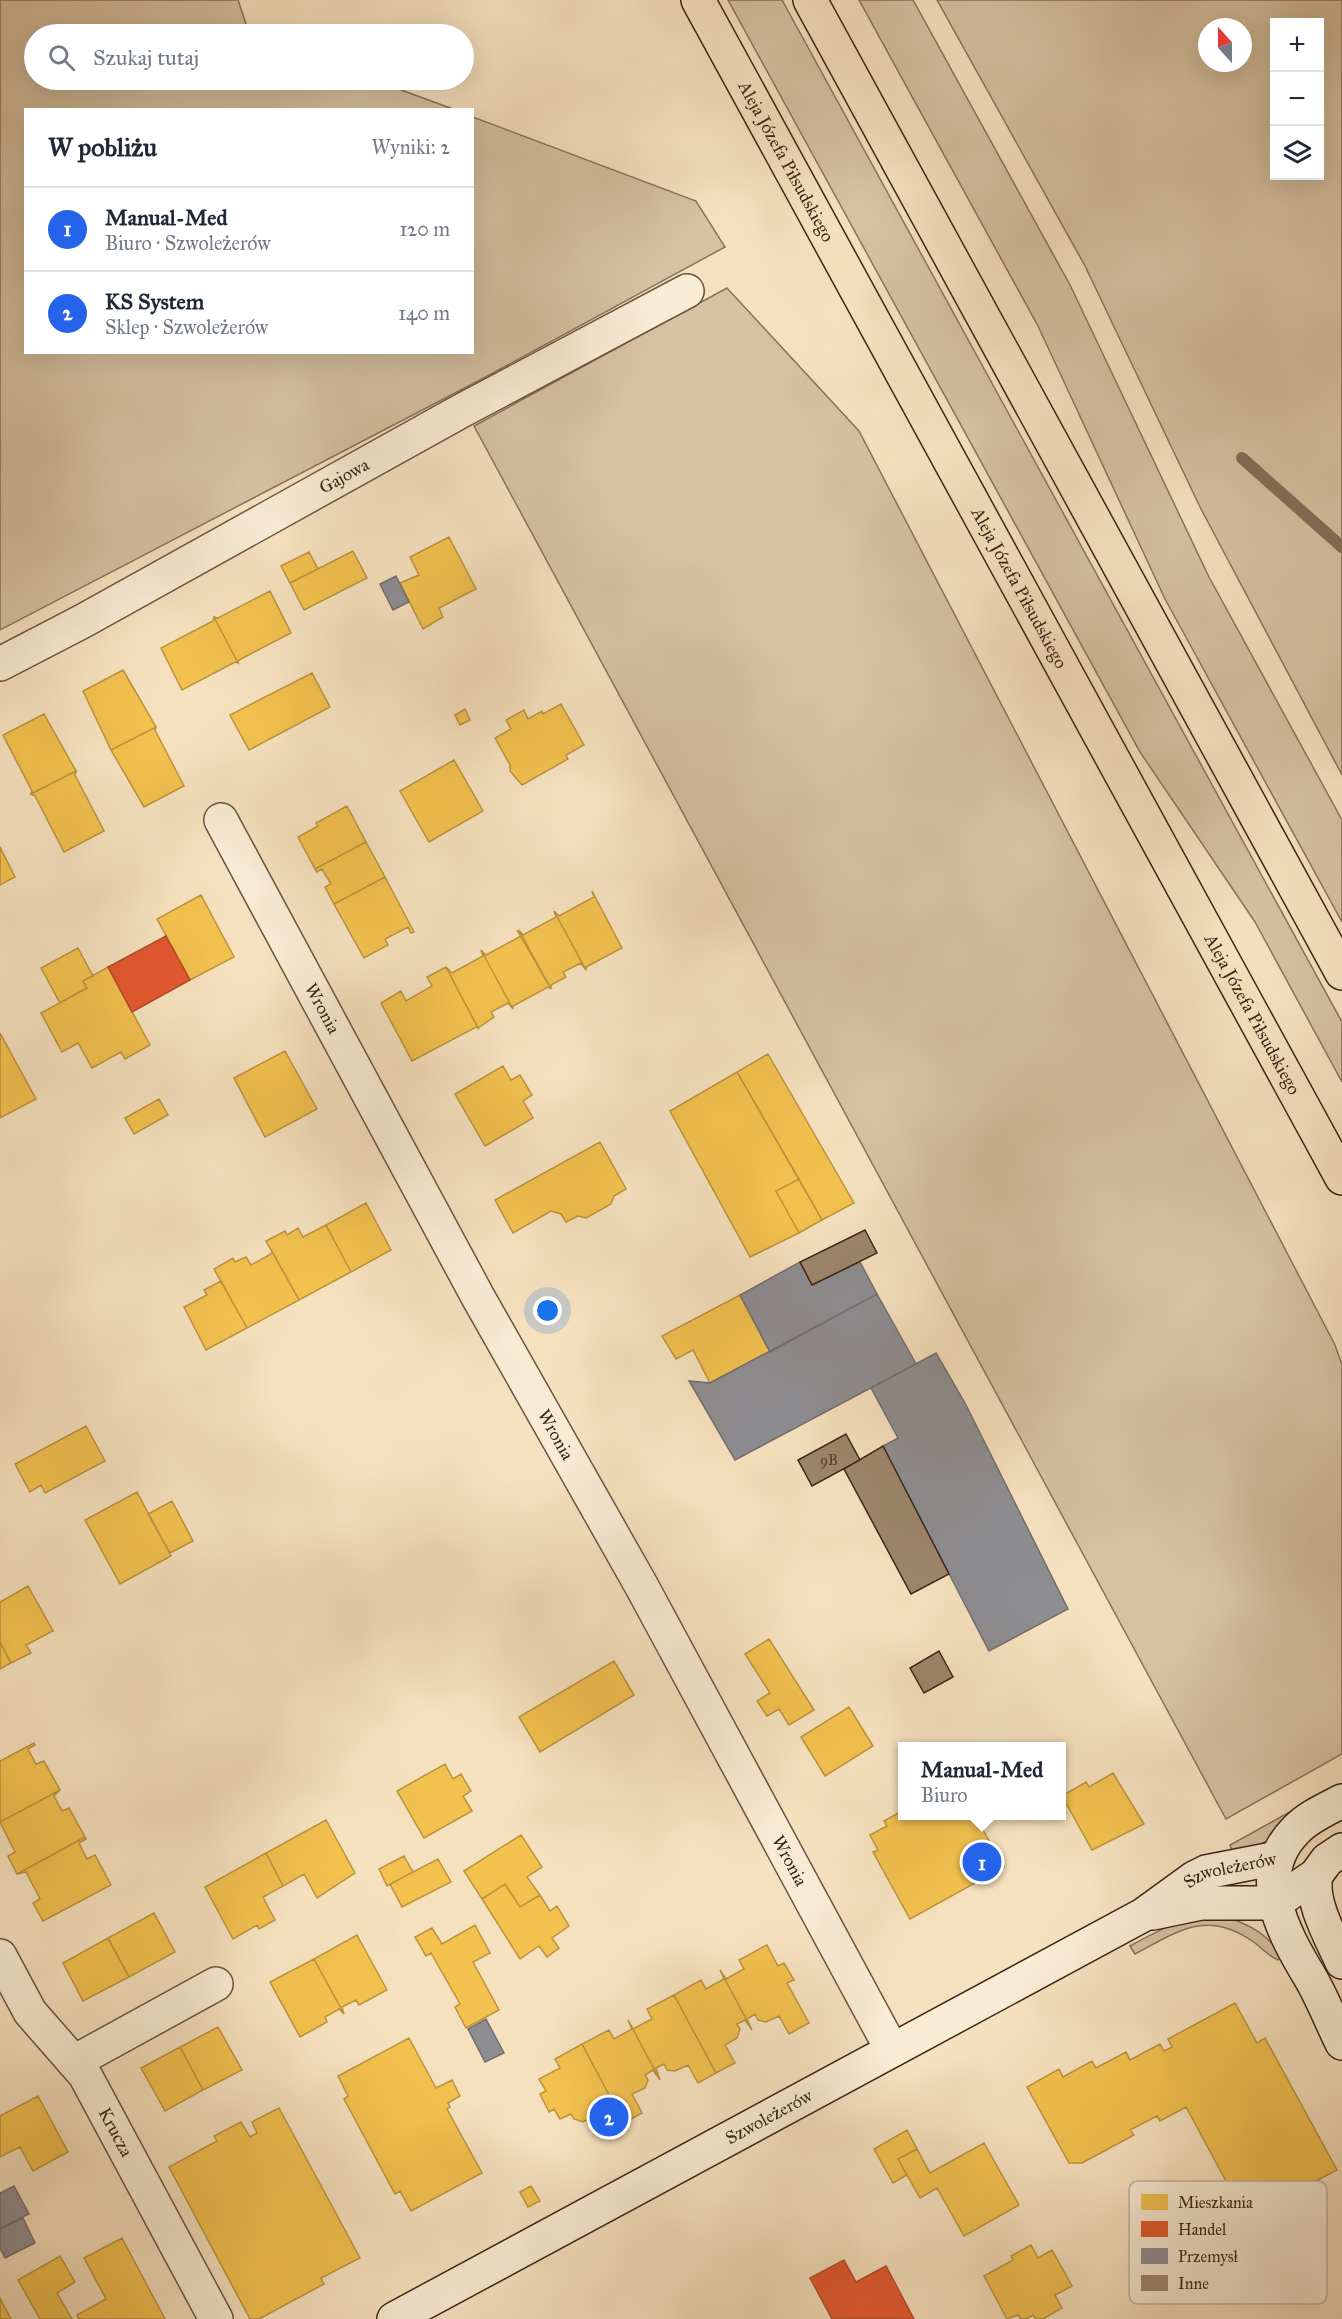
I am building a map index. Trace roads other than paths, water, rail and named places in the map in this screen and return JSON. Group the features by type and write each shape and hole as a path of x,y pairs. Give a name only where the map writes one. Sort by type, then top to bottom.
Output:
{"main road":[{"name":"Aleja Józefa Piłsudskiego","path":"698,0 1342,1178"},
{"path":"810,0 1342,974"}],"street":[{"name":"Gajowa","path":"0,664 83,621 461,411 687,291"},
{"name":"Wronia","path":"220,820 478,1297 652,1605 892,2050"},
{"name":"Szwoleżerów","path":"394,2319 1143,1915 1194,1878 1206,1872 1277,1858 1295,1830 1342,1800"},
{"path":"1275,1903 1316,1875 1327,1860 1342,1850"},
{"path":"1277,1858 1273,1872 1275,1903 1284,1930 1342,2043"},
{"path":"1316,1875 1315,1893 1319,1907 1342,1962"},
{"name":"Szwoleżerów","path":"1143,1915 1201,1903 1275,1903"},
{"name":"Krucza","path":"0,1956 30,2012 85,2075 216,2319"},
{"path":"74,2062 216,1984"}],"waterway":[{"path":"1242,458 1342,547"}],"place":[{"name":"Manual-Med","path":"982,1862"},
{"name":"KS System","path":"609,2117"}]}
